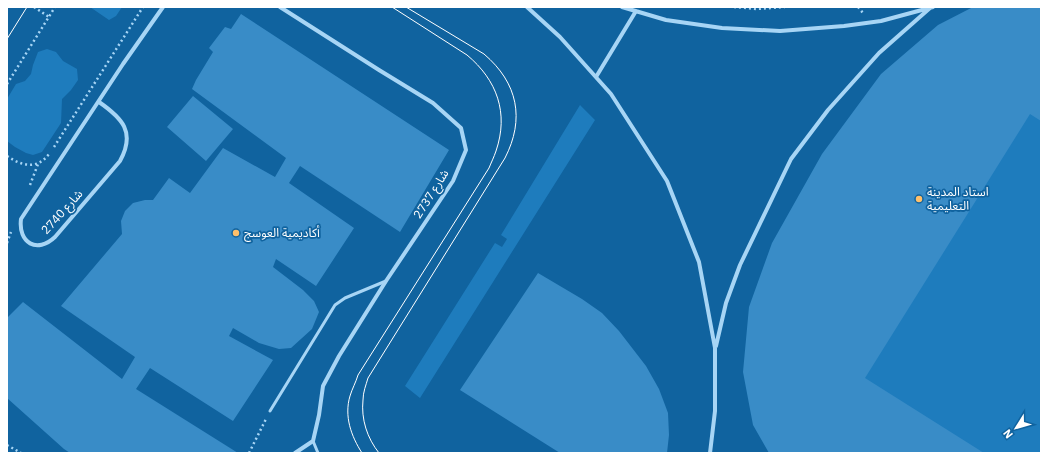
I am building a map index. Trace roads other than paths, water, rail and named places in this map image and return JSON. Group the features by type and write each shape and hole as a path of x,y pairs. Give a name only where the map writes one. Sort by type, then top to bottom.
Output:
{"street":[{"name":"شارع 2740","path":"99,102 114,112 124,127 127,135 127,144 124,153 120,161 49,243 34,245 27,241 22,235 20,227 21,219 99,102 163,7"},
{"name":"شارع 2737","path":"280,7 433,103 461,128 466,150 453,180 386,281 339,356 323,386 319,415 312,441"},
{"path":"527,7 560,36 611,94 667,181 699,262 715,348 715,411 710,453"},
{"path":"622,7 666,20 722,28 780,31 844,26 881,21 931,8"},
{"path":"715,348 726,303 740,265 791,158 828,110 879,54 931,8"},
{"path":"596,77 636,11"},
{"path":"295,453 312,441"}],"lane":[{"path":"270,411 336,305 345,298 386,281"},
{"path":"312,441 318,453"}],"tram line":[{"path":"7,39 27,7"},
{"path":"362,453 352,433 348,418 348,403 358,375 489,168 500,137 501,123 498,98 493,86 477,65 467,55 392,7"},
{"path":"379,453 368,435 364,421 364,394 368,378 505,158 515,129 516,116 515,102 511,89 495,65 484,54 406,7"}],"place":[{"name":"استاد المدينة التعليمية","path":"919,199"},
{"name":"أكاديمية العوسج","path":"236,233"}]}
